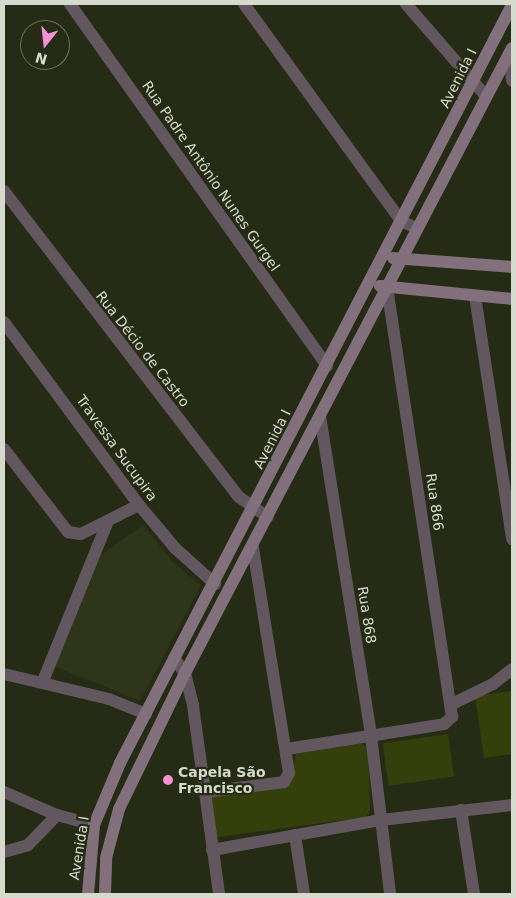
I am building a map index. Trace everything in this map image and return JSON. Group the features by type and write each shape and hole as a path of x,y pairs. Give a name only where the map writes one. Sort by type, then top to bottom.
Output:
{"street":[{"name":"Rua Padre Antônio Nunes Gurgel","path":"70,4 327,366"},
{"path":"244,4 401,221 416,228"},
{"path":"406,4 485,95"},
{"name":"Avenida I","path":"88,894 94,825 120,763 174,658 215,584 512,5"},
{"name":"Avenida I","path":"105,894 106,858 119,809 185,673 253,547 400,258 510,51"},
{"path":"510,51 512,81"},
{"name":"Rua Décio de Castro","path":"4,191 233,489 253,509 268,517"},
{"path":"383,257 512,267"},
{"path":"369,285 512,299"},
{"name":"Rua 866","path":"371,736 449,721 450,705 386,287"},
{"path":"475,296 512,538"},
{"name":"Travessa Sucupira","path":"4,322 139,505 175,548 215,584"},
{"name":"Rua 868","path":"320,416 371,736 390,894"},
{"path":"4,449 52,516 68,532 75,535 107,523 139,505"},
{"path":"44,681 107,523"},
{"path":"206,792 284,782 289,773 287,749 253,547"},
{"path":"174,658 185,673 206,792 219,894"},
{"path":"450,705 494,684 512,669"},
{"path":"4,674 44,681 109,699 146,714"},
{"path":"287,749 371,736"},
{"path":"4,792 57,815 94,825"},
{"path":"212,850 381,820 512,805"},
{"path":"461,810 474,894"},
{"path":"4,852 28,845 57,815"},
{"path":"295,835 304,894"}],"shaded area":[{"path":"143,525 174,563 201,585 140,701 53,666 101,555"},
{"path":"512,691 512,754 484,758 475,696"},
{"path":"448,734 454,777 389,786 383,743"},
{"path":"361,742 368,749 370,811 366,817 218,837 212,830 207,800 214,793 292,776 296,754"}],"place":[{"name":"Capela São Francisco","path":"168,780"}]}
